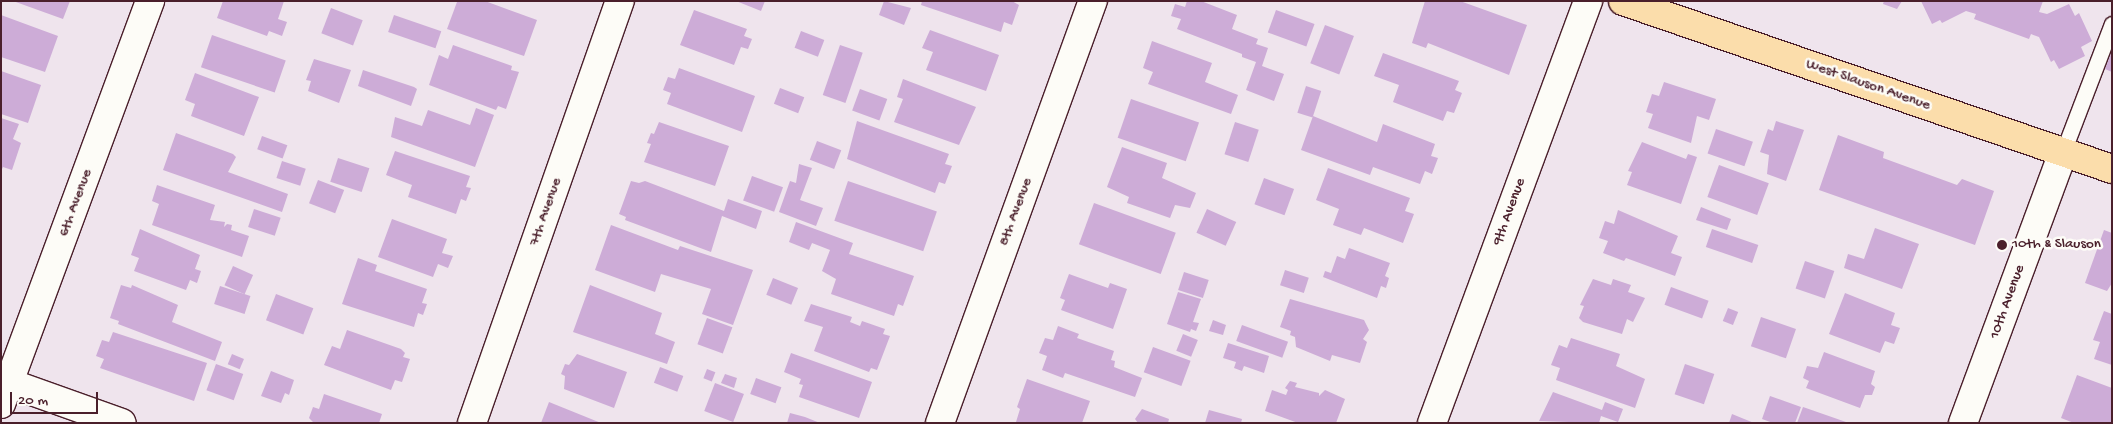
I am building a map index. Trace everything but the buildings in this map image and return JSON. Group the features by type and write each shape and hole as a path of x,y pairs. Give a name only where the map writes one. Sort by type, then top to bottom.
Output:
{"main road":[{"name":"West Slauson Avenue","path":"1623,1 2112,169"}],"street":[{"name":"6th Avenue","path":"4,389 150,1"},
{"name":"7th Avenue","path":"472,423 620,1"},
{"name":"8th Avenue","path":"940,423 1093,1"},
{"name":"9th Avenue","path":"1432,423 1588,1"},
{"name":"10th Avenue","path":"1963,423 2063,152"},
{"path":"4,389 122,423"}],"lane":[{"path":"2063,152 2112,24"}],"place":[{"name":"10th & Slauson","path":"2002,245"}]}
